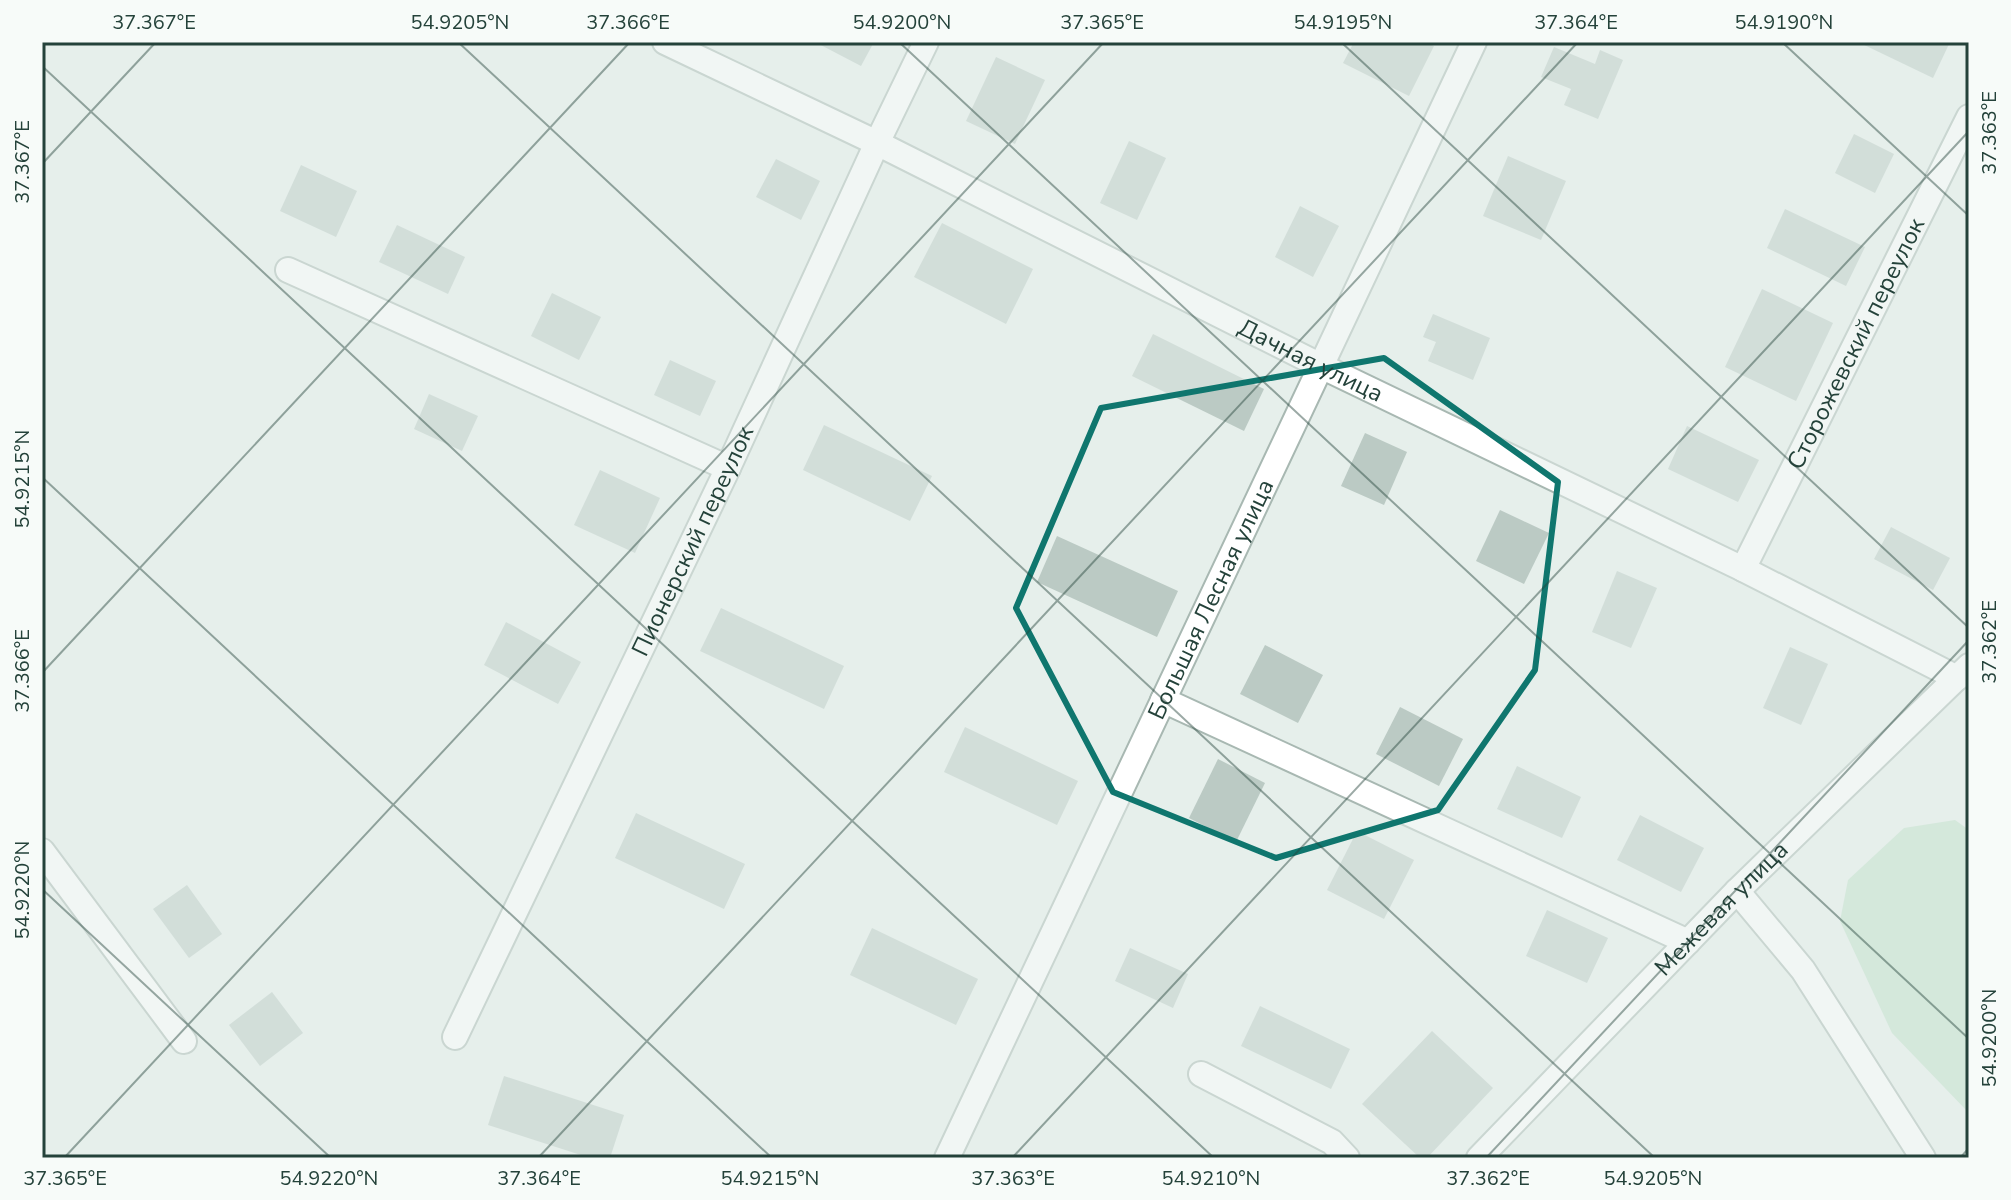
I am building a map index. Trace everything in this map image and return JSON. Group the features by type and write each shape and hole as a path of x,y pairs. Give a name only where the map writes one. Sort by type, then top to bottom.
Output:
{"street":[{"name":"Дачная улица","path":"665,42 877,143 1321,366 1963,672"},
{"name":"Пионерский переулок","path":"455,1037 728,468 926,42"},
{"name":"Большая Лесная улица","path":"947,1158 1474,42"},
{"name":"Сторожевский переулок","path":"1743,569 1969,117"},
{"path":"288,270 728,468"},
{"name":"Межевая улица","path":"1479,1158 1737,891 1963,672"},
{"path":"1163,700 1688,942"},
{"path":"42,851 184,1041"},
{"path":"1737,891 1803,970 1923,1158"},
{"path":"1201,1074 1332,1142 1347,1158"}],"highlighted area":[{"path":"1384,358 1558,482 1535,670 1438,810 1276,858 1113,792 1016,608 1101,408"}],"green space":[{"path":"1955,820 1969,830 1969,1113 1892,1033 1840,921 1848,880 1904,828"}],"building":[{"path":"815,42 874,42 861,66"},
{"path":"1354,42 1426,42 1434,46 1409,96 1343,63"},
{"path":"1858,42 1950,42 1933,78"},
{"path":"1554,47 1595,64 1600,50 1623,60 1598,119 1564,105 1571,89 1541,77"},
{"path":"996,57 1045,80 1015,144 966,121"},
{"path":"1854,134 1894,154 1875,193 1835,173"},
{"path":"1129,141 1166,158 1137,220 1100,203"},
{"path":"1508,156 1566,181 1541,240 1483,216"},
{"path":"776,159 820,181 801,220 756,197"},
{"path":"301,165 357,191 336,237 280,211"},
{"path":"1300,206 1339,226 1313,277 1275,257"},
{"path":"1785,209 1865,247 1846,286 1767,248"},
{"path":"942,223 1033,269 1006,324 914,277"},
{"path":"397,225 465,257 448,294 379,262"},
{"path":"1762,289 1833,323 1796,401 1725,367"},
{"path":"552,293 601,317 579,360 531,336"},
{"path":"1433,314 1490,338 1473,380 1428,361 1436,342 1423,337"},
{"path":"1153,334 1264,389 1244,431 1132,376"},
{"path":"670,360 716,381 700,416 654,395"},
{"path":"429,394 478,416 462,451 414,429"},
{"path":"824,425 932,476 910,521 803,470"},
{"path":"1687,426 1759,460 1738,502 1668,469"},
{"path":"1365,433 1407,452 1384,505 1341,486"},
{"path":"600,470 660,498 635,553 574,525"},
{"path":"1500,510 1549,533 1524,584 1476,561"},
{"path":"1891,527 1950,558 1933,590 1874,559"},
{"path":"1057,536 1178,591 1157,637 1037,582"},
{"path":"1617,571 1657,588 1631,648 1592,632"},
{"path":"721,608 844,666 824,709 700,651"},
{"path":"506,622 581,662 558,704 484,665"},
{"path":"1265,645 1323,675 1298,723 1240,694"},
{"path":"1790,647 1828,664 1801,725 1763,708"},
{"path":"1400,707 1463,739 1439,786 1376,754"},
{"path":"965,727 1078,781 1057,825 944,772"},
{"path":"1218,759 1265,783 1236,842 1189,818"},
{"path":"1517,766 1581,797 1562,838 1497,809"},
{"path":"636,813 745,864 724,909 615,858"},
{"path":"1640,815 1704,848 1681,892 1617,860"},
{"path":"1357,831 1414,860 1384,919 1327,890"},
{"path":"187,885 222,934 189,958 153,909"},
{"path":"1547,910 1608,938 1587,983 1526,956"},
{"path":"872,928 978,979 956,1025 850,975"},
{"path":"1130,948 1188,974 1173,1008 1115,981"},
{"path":"272,992 303,1033 260,1066 229,1025"},
{"path":"1260,1006 1350,1049 1331,1089 1241,1046"},
{"path":"1432,1031 1493,1088 1427,1158 1420,1158 1362,1104"},
{"path":"504,1076 624,1115 610,1158 590,1158 488,1125"}]}
